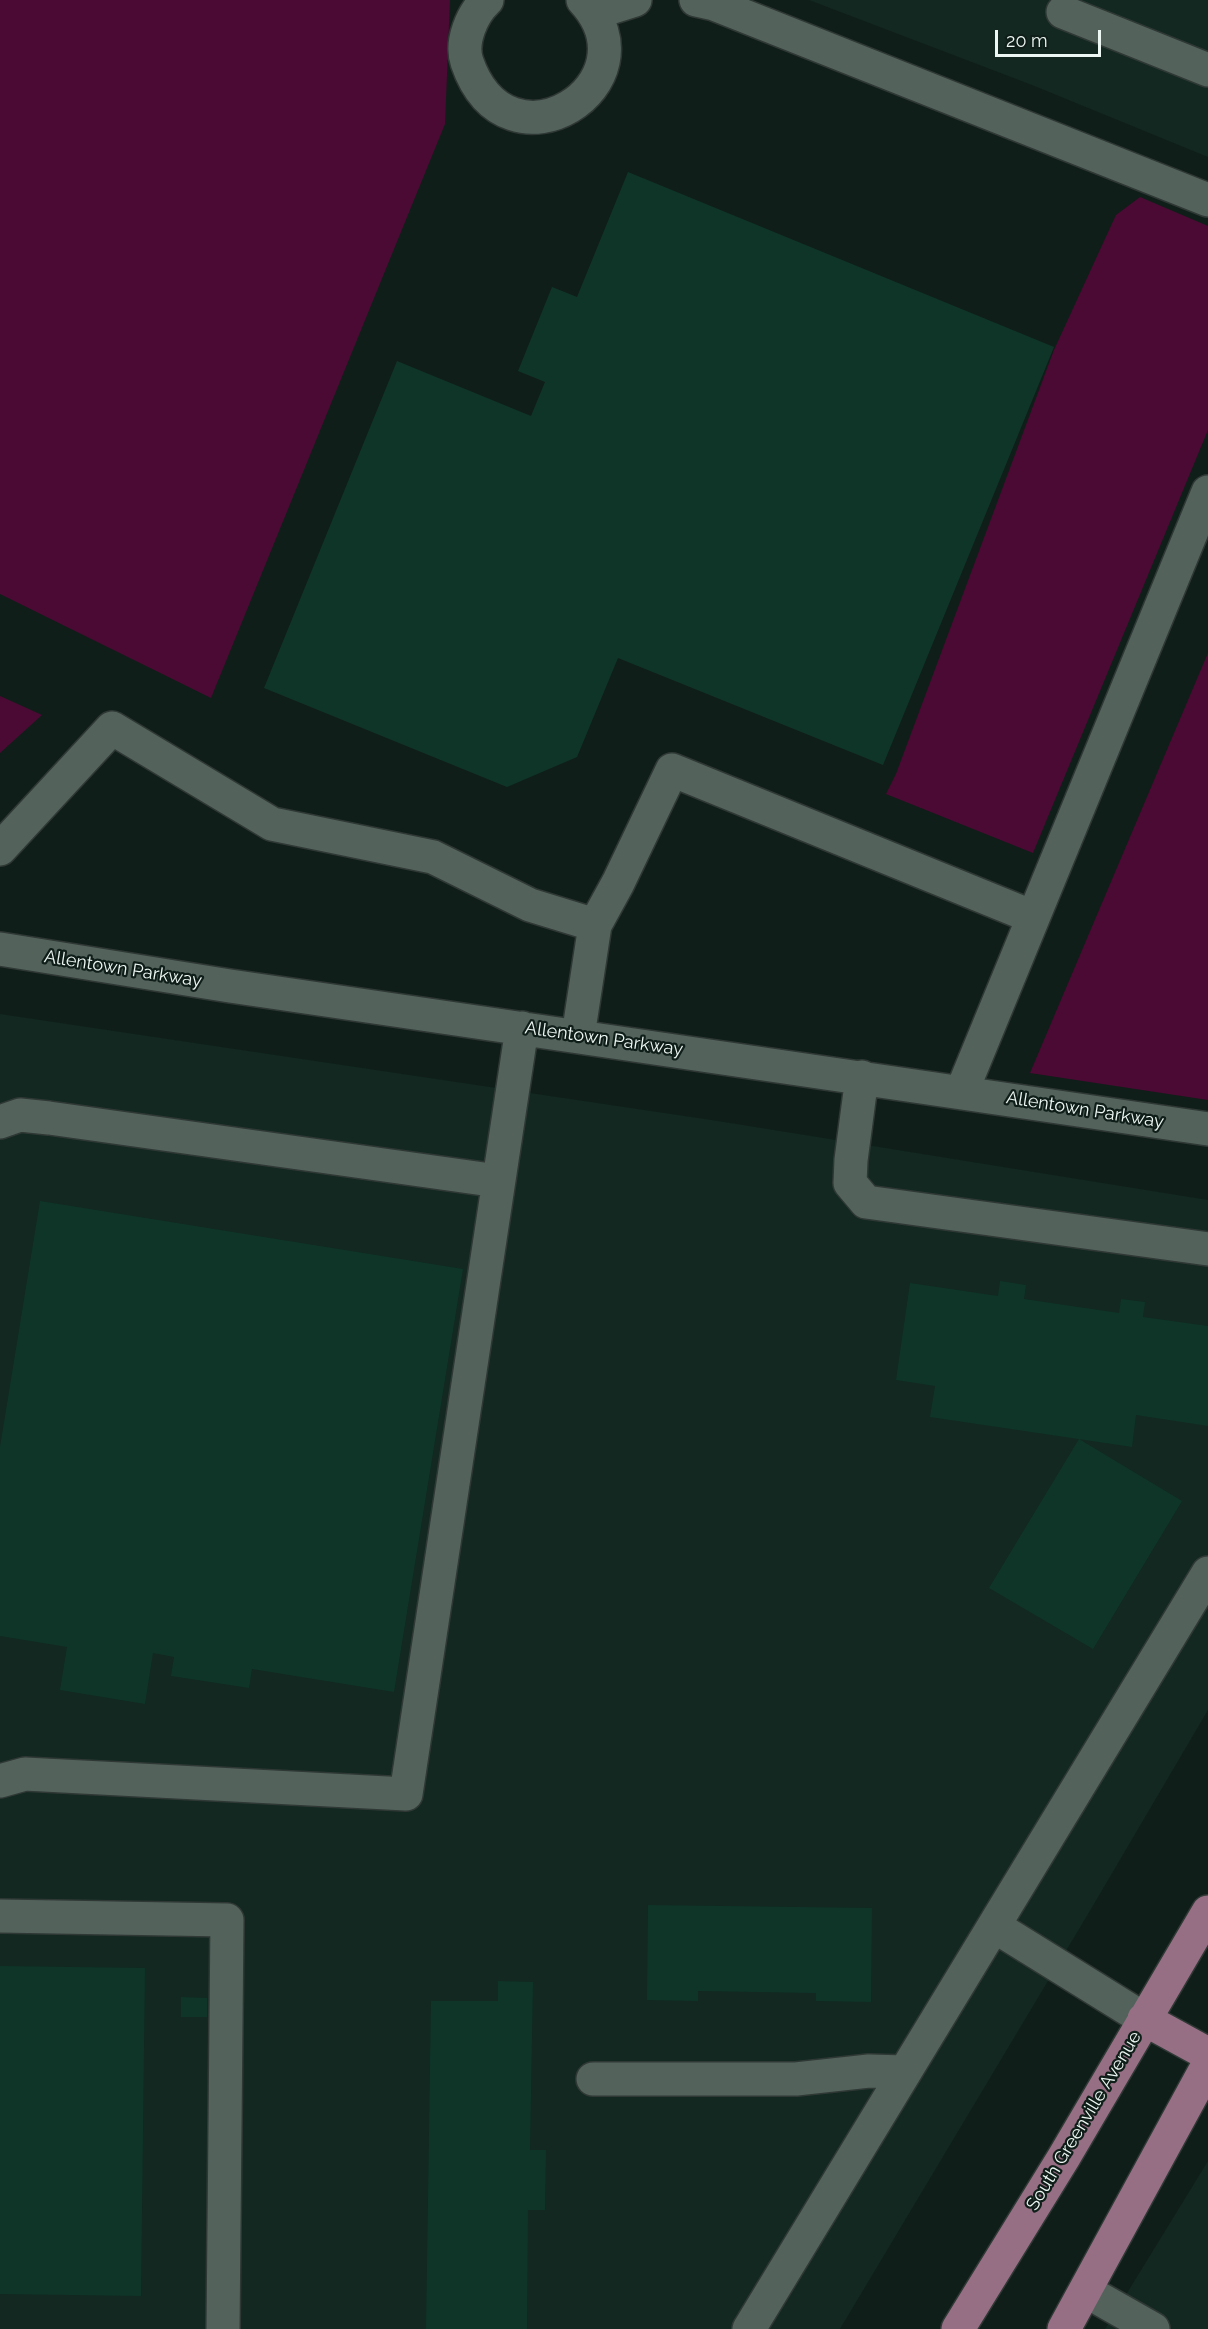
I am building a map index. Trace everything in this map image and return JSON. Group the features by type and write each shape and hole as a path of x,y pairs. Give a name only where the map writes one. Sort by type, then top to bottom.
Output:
{"main road":[{"name":"South Greenville Avenue","path":"958,2329 1064,2157 1143,2019 1208,1912"},
{"path":"1143,2019 1208,2054"},
{"path":"1064,2329 1208,2065"}],"street":[{"path":"487,0 479,7 467,32 466,59 475,84 493,104 518,116 545,117 571,108 590,89 602,65 604,38 588,6 635,0"},
{"path":"696,0 714,4 1208,200"},
{"path":"1063,12 1208,70"},
{"path":"962,1091 1208,492"},
{"path":"0,849 112,728 272,824 433,857 530,905 595,925"},
{"path":"578,1036 595,925 618,884 672,770 1033,917"},
{"name":"Allentown Parkway","path":"0,950 1208,1129"},
{"path":"0,1781 25,1774 406,1794 522,1028"},
{"path":"862,1077 850,1182 866,1202 1208,1249"},
{"path":"0,1122 20,1115 49,1118 498,1180"},
{"path":"749,2329 994,1926 1199,1607 1208,1573"},
{"path":"0,1916 227,1920 223,2329"},
{"path":"994,1926 1143,2019"},
{"path":"593,2079 796,2079 869,2071 905,2073"},
{"path":"1086,2291 1153,2329"}],"shaded area":[{"path":"0,0 450,0 445,124 211,698 0,594"},
{"path":"809,0 1208,0 1208,157 1032,85"},
{"path":"1140,197 1208,226 1208,430 1033,853 886,794 896,774 1054,350 1116,215"},
{"path":"1208,653 1208,1100 1030,1073"},
{"path":"0,696 42,715 0,753"},
{"path":"0,1014 718,1121 1208,1200 1208,1710 840,2329 0,2329"},
{"path":"1208,2161 1208,2329 1105,2329"}],"building":[{"path":"628,172 1054,347 883,765 618,658 577,757 507,787 264,688 397,361 531,416 545,382 518,371 552,287 577,297"},
{"path":"40,1201 463,1269 394,1692 252,1669 249,1688 171,1676 174,1657 153,1653 145,1704 60,1690 67,1647 0,1636 0,1447"},
{"path":"1000,1281 1026,1285 1024,1299 1119,1313 1121,1299 1145,1302 1143,1317 1208,1326 1208,1426 1136,1415 1132,1447 930,1417 935,1386 896,1380 910,1283 998,1296"},
{"path":"1079,1439 1182,1501 1093,1649 989,1588"},
{"path":"648,1905 872,1908 871,2002 816,2001 816,1993 698,1991 698,2001 647,2000"},
{"path":"0,1966 145,1968 141,2296 0,2294"},
{"path":"498,1981 533,1982 530,2150 546,2150 545,2210 528,2210 527,2329 426,2329 431,2001 498,2001"},
{"path":"181,1997 207,1998 207,2017 181,2017"}]}
